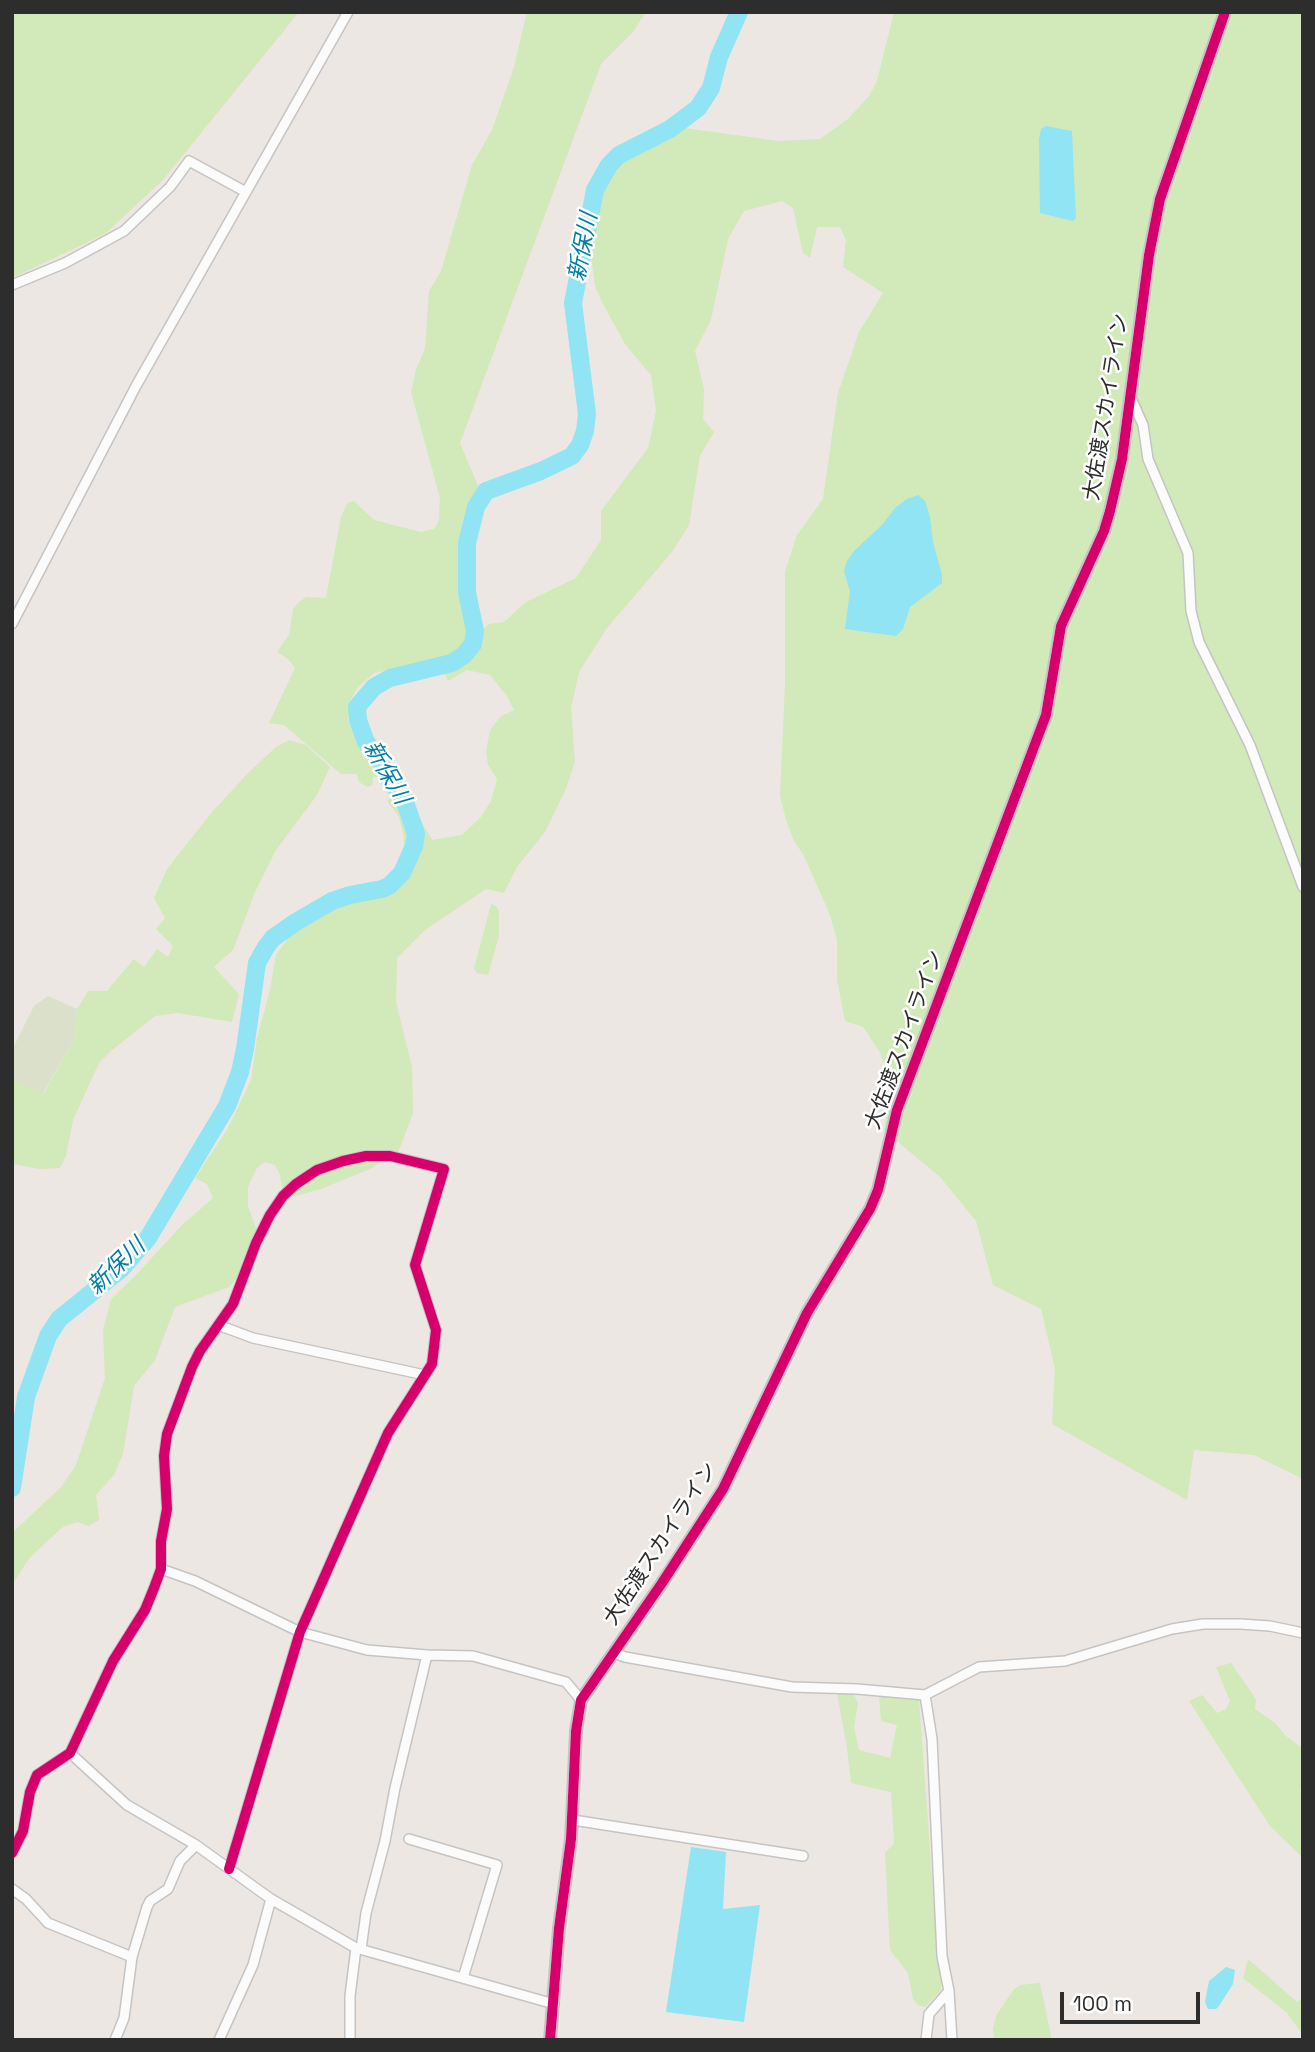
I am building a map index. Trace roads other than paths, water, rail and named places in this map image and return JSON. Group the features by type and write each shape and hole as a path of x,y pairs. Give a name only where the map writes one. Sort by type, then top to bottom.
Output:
{"street":[{"path":"12,624 136,386 348,12"},
{"name":"大佐渡スカイライン","path":"550,2040 559,1928 573,1820 576,1731 581,1700 723,1489 807,1313 870,1209 878,1189 897,1110 1046,715 1061,626 1104,531 1110,511 1122,460 1149,256 1160,200 1225,12"},
{"path":"12,285 65,263 124,232 170,187 188,161 246,192"},
{"path":"1131,398 1143,425 1148,459 1188,553 1191,611 1199,642 1250,745 1303,887"},
{"path":"12,1853 23,1831 30,1792 37,1775 69,1753 113,1661 145,1611 161,1569 161,1541 167,1509 164,1456 167,1434 192,1367 233,1304 256,1243 270,1215 283,1196 317,1170 366,1156 390,1156 444,1169 415,1265 436,1331 432,1364 388,1433 300,1632 229,1869"},
{"path":"218,1325 253,1338 425,1375"},
{"path":"161,1569 195,1581 300,1632 367,1650 473,1656 566,1682 581,1700"},
{"path":"614,1653 792,1687 925,1695 979,1667 1065,1661 1172,1629 1240,1624 1270,1626 1303,1633"},
{"path":"351,2040 350,1996 358,1949 386,1841 395,1788 427,1655"},
{"path":"925,1695 932,1739 942,1956 949,1992 952,2040"},
{"path":"69,1753 127,1805 197,1844 271,1899 358,1949 554,2004"},
{"path":"573,1820 803,1856"},
{"path":"409,1839 497,1865 463,1978"},
{"path":"115,2040 124,2018 132,1957 147,1907 150,1901 168,1889 180,1861 197,1844"},
{"path":"12,1889 26,1899 48,1923 132,1957"},
{"path":"219,2040 253,1965 271,1899"},
{"path":"926,2040 929,2014 949,1992"}],"water":[{"path":"1046,126 1072,131 1076,218 1073,221 1040,213 1039,139 1041,129"},
{"path":"918,495 925,501 930,517 942,583 910,607 903,629 896,636 845,629 850,591 844,571 847,561 896,507"},
{"path":"691,1847 726,1852 723,1909 760,1905 744,2022 666,2012"},
{"path":"1226,1967 1235,1970 1233,1984 1216,2009 1208,2009 1205,2002 1209,1981"}],"waterway":[{"name":"新保川","path":"12,1488 26,1397 48,1336 59,1319 121,1269 148,1238 227,1106 240,1072 245,1049 257,963 266,947 273,938 332,901 382,889 402,873 414,846 416,834 403,796 389,780 381,761 366,742 358,720 357,707 374,687 390,678 452,663 464,655 473,644 475,631 467,592 467,543 476,507 486,491 541,471 572,456 585,431 587,414 573,303 595,190 609,165 619,155 670,129 698,108 711,88 719,57 739,12"}]}
